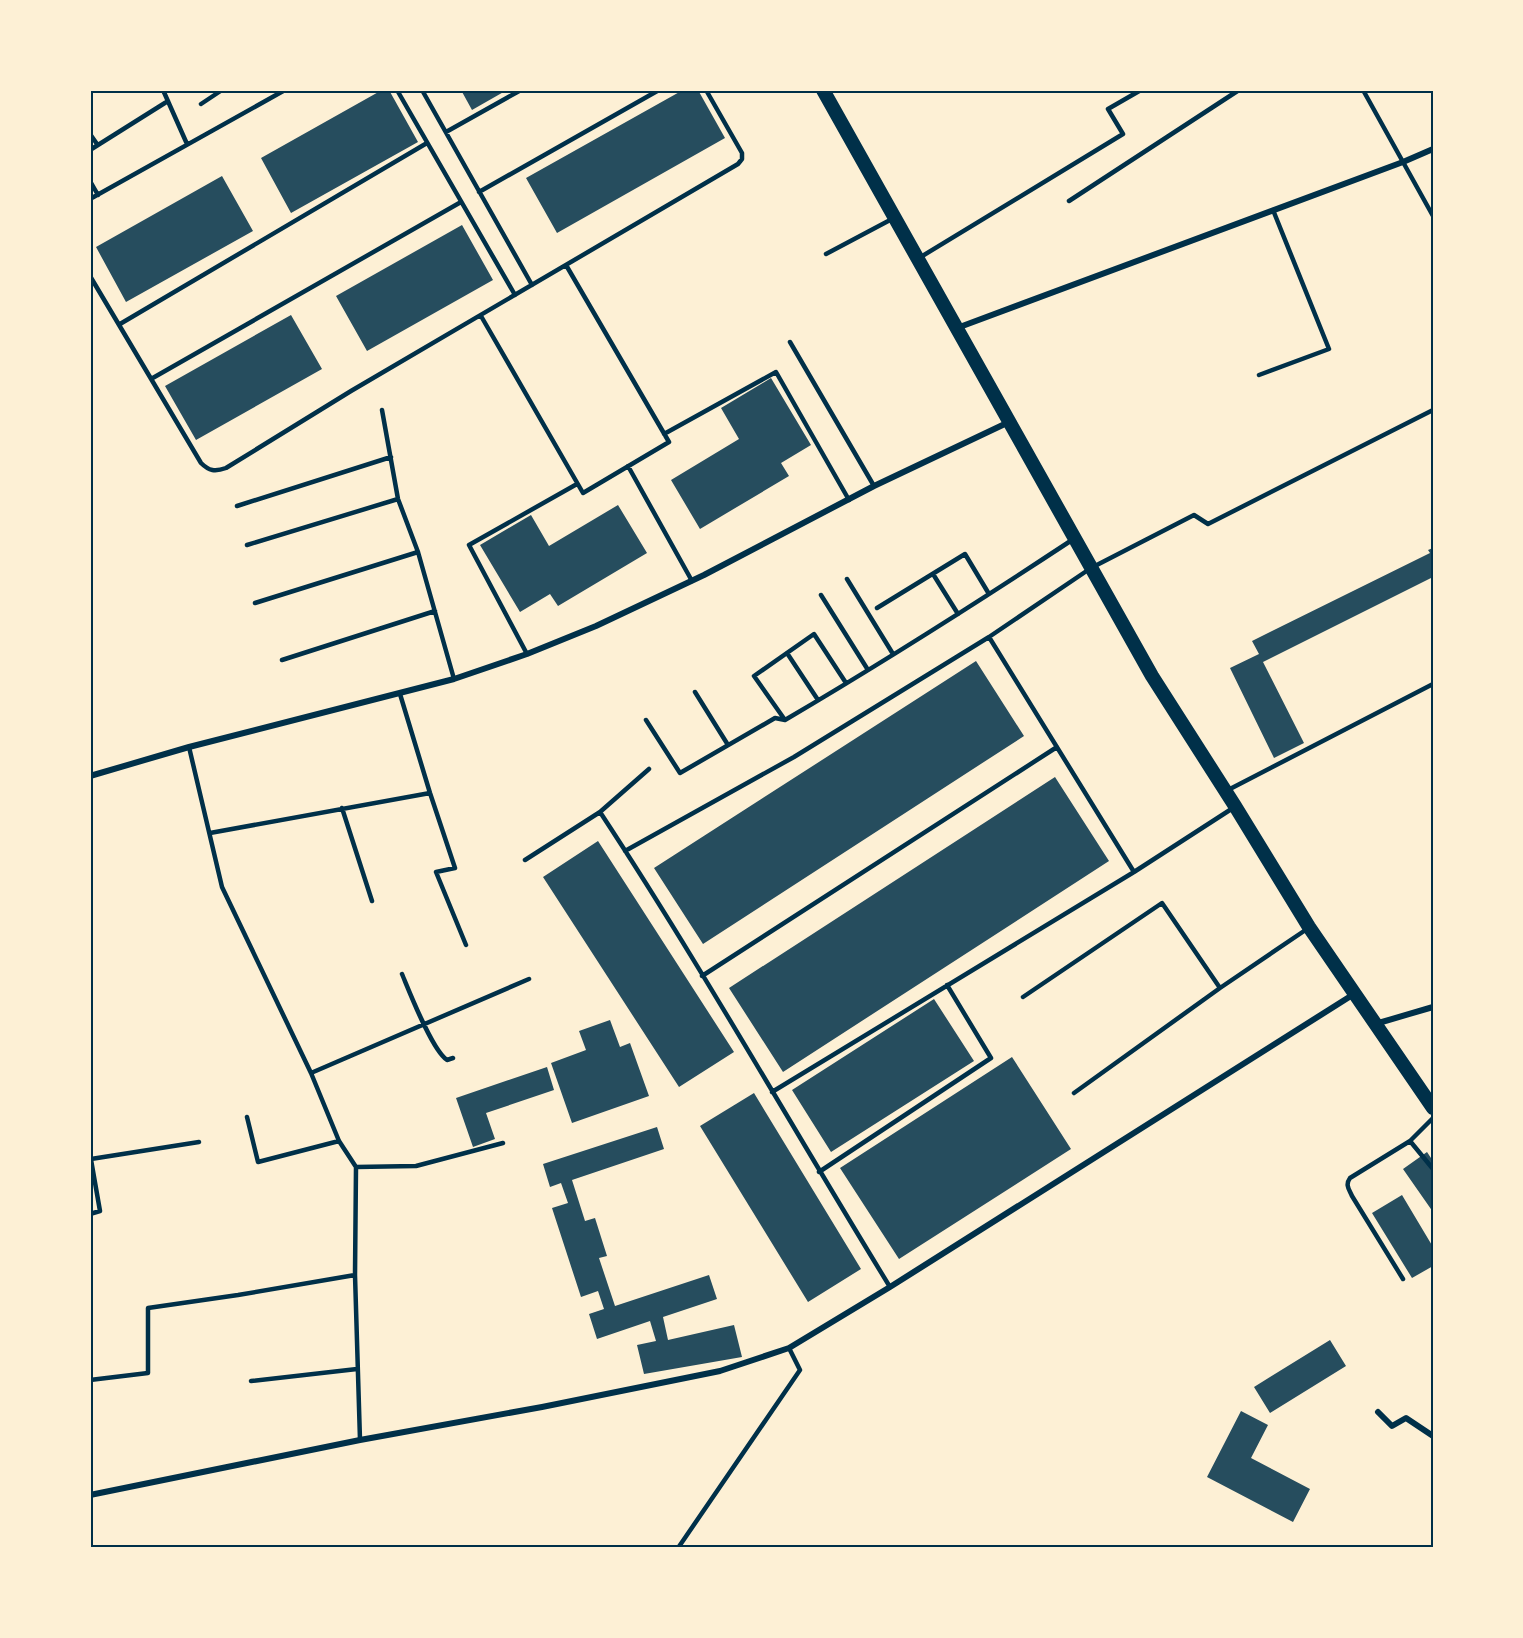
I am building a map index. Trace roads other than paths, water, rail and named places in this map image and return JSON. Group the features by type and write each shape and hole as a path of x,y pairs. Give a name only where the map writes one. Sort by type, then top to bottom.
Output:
{"highway":[{"path":"823,90 1152,676 1309,927 1433,1108"}],"street":[{"path":"957,328 1433,149"},
{"path":"90,776 189,747 454,679 527,654 596,626 692,581 874,486 1010,422"},
{"path":"90,1495 360,1440 542,1407 720,1371 789,1348 890,1287 1354,994"},
{"path":"1374,1024 1433,1007"},
{"path":"783,1340 789,1348"},
{"path":"1378,1412 1392,1426 1406,1418 1433,1436"}],"lane":[{"path":"163,90 187,144"},
{"path":"201,104 222,90"},
{"path":"90,199 285,90"},
{"path":"397,90 514,295"},
{"path":"422,90 532,285"},
{"path":"446,132 521,90"},
{"path":"479,192 658,90"},
{"path":"90,276 201,463 212,471 218,471 741,162 742,153 706,90"},
{"path":"918,259 1123,134 1108,109 1141,90"},
{"path":"1069,201 1239,90"},
{"path":"1363,90 1433,216"},
{"path":"90,150 168,101"},
{"path":"90,134 97,144"},
{"path":"120,324 428,143"},
{"path":"90,181 98,195"},
{"path":"151,379 461,202"},
{"path":"1258,375 1329,349 1273,210"},
{"path":"825,254 895,218"},
{"path":"481,316 583,493 669,442 566,265"},
{"path":"790,342 874,486"},
{"path":"664,434 776,372 849,500"},
{"path":"382,410 398,499 418,552 454,679"},
{"path":"625,851 794,758 989,637 1091,568 1194,515 1208,524 1433,410"},
{"path":"237,506 391,457"},
{"path":"628,466 692,581"},
{"path":"527,654 469,545 578,484"},
{"path":"247,545 398,499"},
{"path":"646,720 680,773 775,718 785,720 958,615 1074,538"},
{"path":"255,603 418,552"},
{"path":"878,608 965,554 989,594"},
{"path":"933,574 958,615"},
{"path":"847,579 894,654"},
{"path":"821,595 868,670"},
{"path":"282,660 435,611"},
{"path":"785,720 754,676 814,633 846,683"},
{"path":"989,637 1134,872"},
{"path":"787,652 818,700"},
{"path":"1225,791 1433,684"},
{"path":"695,692 728,745"},
{"path":"400,694 455,868 436,872 466,945"},
{"path":"189,747 222,887 311,1073 339,1141 356,1167 355,1275 360,1440"},
{"path":"702,976 1057,747"},
{"path":"525,860 600,812 649,769"},
{"path":"210,833 430,793"},
{"path":"772,1092 1134,872 1235,806"},
{"path":"342,808 372,901"},
{"path":"600,812 890,1287"},
{"path":"1023,997 1162,903 1220,988"},
{"path":"1074,1093 1309,927"},
{"path":"402,974 424,1024 444,1059 453,1058"},
{"path":"311,1073 529,979"},
{"path":"819,1172 991,1058 947,986"},
{"path":"247,1117 258,1162 339,1141"},
{"path":"1403,1279 1347,1185 1350,1178 1410,1141 1433,1118"},
{"path":"1410,1141 1433,1169"},
{"path":"90,1214 100,1211 91,1156 199,1142"},
{"path":"356,1167 416,1167 503,1143"},
{"path":"90,1380 148,1372 148,1308 355,1275"},
{"path":"678,1548 800,1370 789,1348"},
{"path":"251,1381 357,1369"}]}
